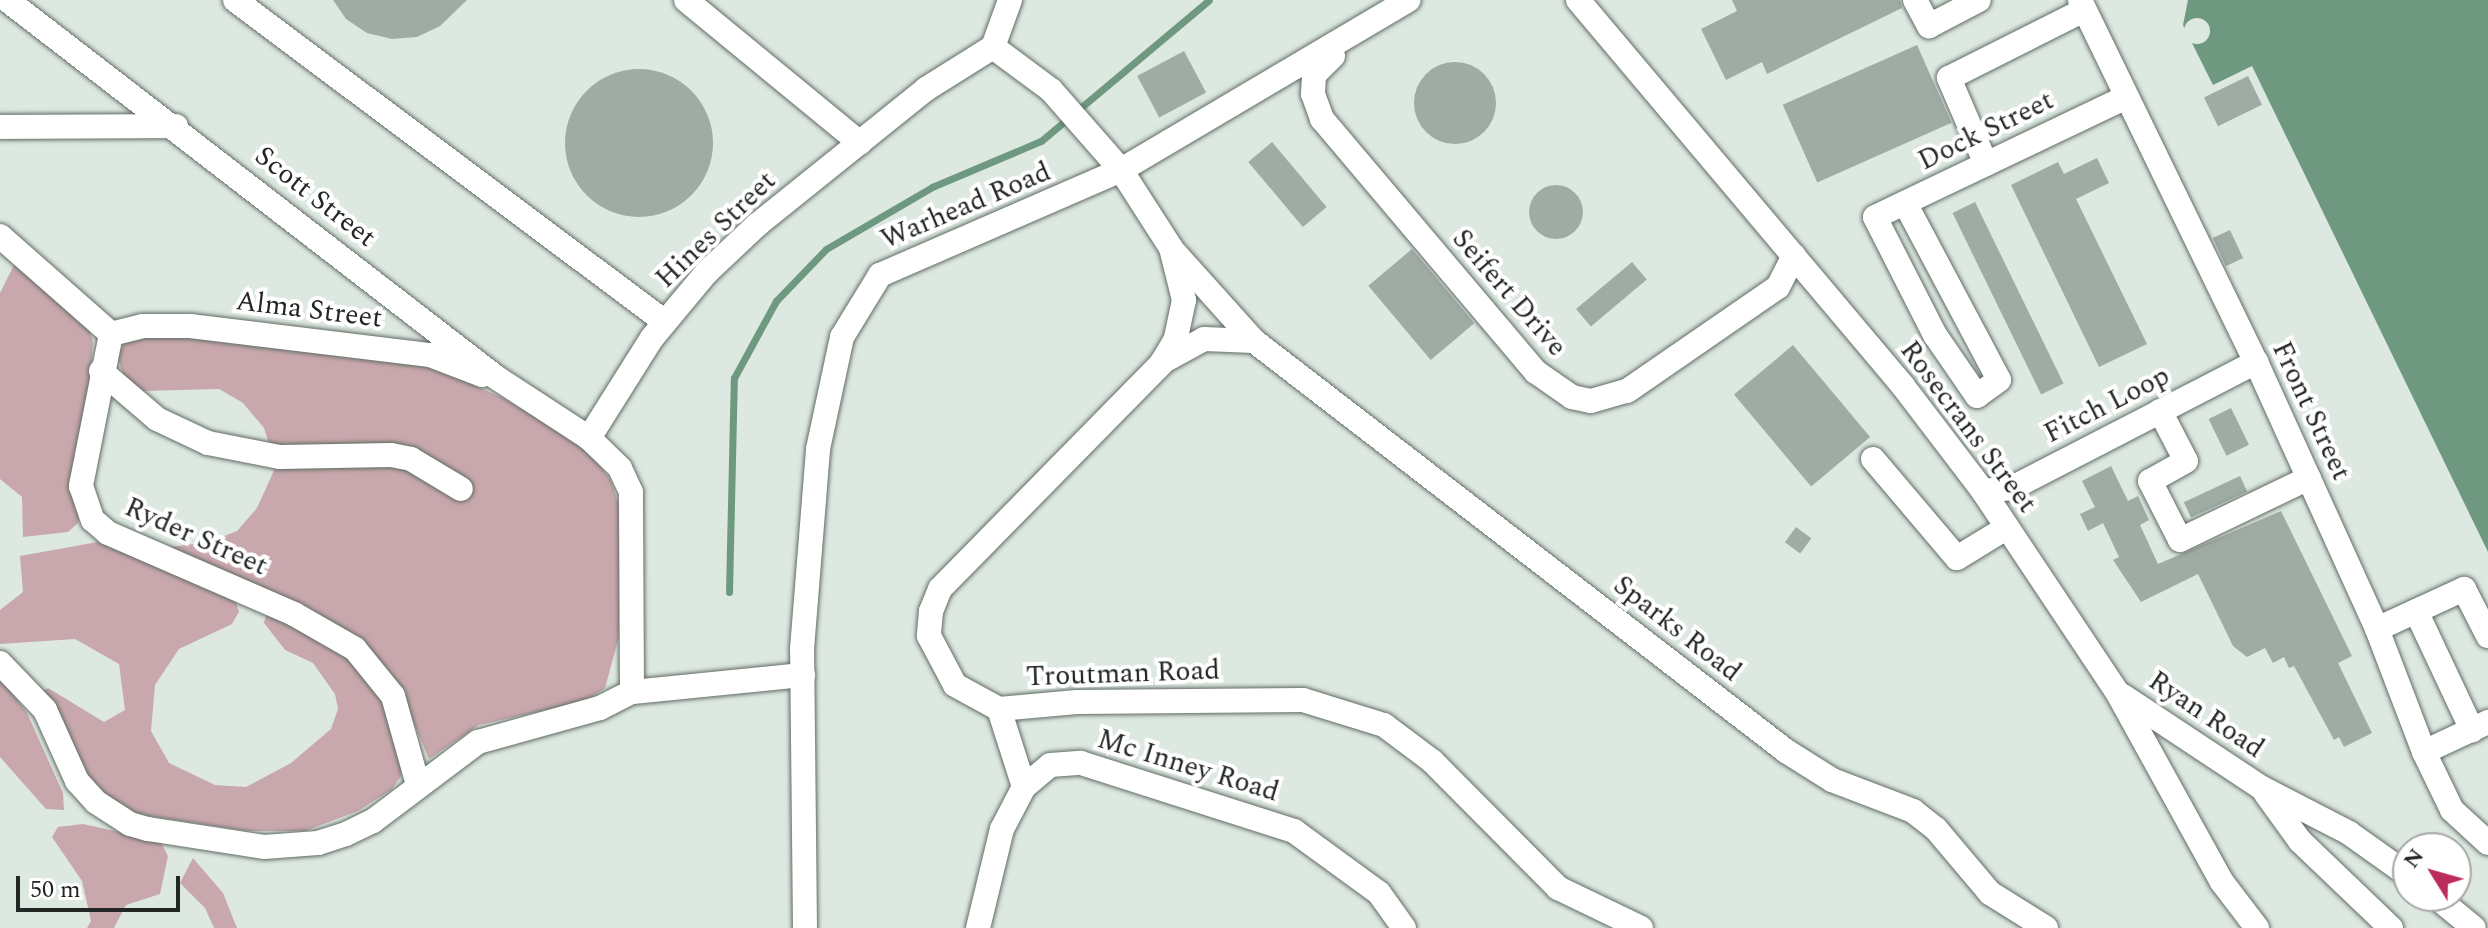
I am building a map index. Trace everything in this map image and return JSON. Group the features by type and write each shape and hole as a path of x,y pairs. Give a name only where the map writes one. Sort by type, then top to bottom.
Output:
{"street":[{"name":"Scott Street","path":"7,0 176,126 497,378 589,438"},
{"path":"235,0 665,322"},
{"path":"686,0 860,143"},
{"path":"993,47 1010,0"},
{"name":"Warhead Road","path":"805,928 803,675 818,449 842,337 880,275 1121,170 1349,40 1409,0"},
{"name":"Rosecrans Street","path":"1578,0 1794,256 1983,491 2117,692 2222,882 2257,928"},
{"path":"1915,0 1929,26 1979,0"},
{"path":"1986,164 1949,78 2082,5"},
{"name":"Front Street","path":"2082,5 2124,98 2256,362 2377,629 2424,752 2452,810 2488,843"},
{"name":"Seifert Drive","path":"1349,40 1314,75 1313,94 1322,119 1553,388 1591,401 1627,391 1778,287 1794,256"},
{"name":"Hines Street","path":"589,438 665,322 757,225 926,89 993,47"},
{"name":"Troutman Road","path":"993,47 1074,114 1121,170 1171,248 1254,341 1278,359"},
{"name":"Dock Street","path":"1905,203 1999,380 1977,396 1935,335 1875,217 2124,98"},
{"path":"0,127 176,126"},
{"path":"0,236 111,334"},
{"name":"Troutman Road","path":"1171,248 1184,300 1176,339 1161,364 940,589 931,611 929,636 955,685 999,709 1077,702 1303,700 1384,725 1432,761 1558,888 1641,928"},
{"name":"Alma Street","path":"111,334 142,326 190,326 430,355 497,378"},
{"name":"Ryder Street","path":"111,334 101,371 81,486 93,520 108,533 294,614 355,649 393,696 418,785"},
{"name":"Troutman Road","path":"1161,364 1204,339 1254,341"},
{"name":"Sparks Road","path":"1278,359 1786,751 1832,780 1913,811 1936,829 1990,893 2046,928"},
{"name":"Fitch Loop","path":"1983,491 2012,488 2256,362"},
{"path":"101,371 157,419 208,443 280,457 391,455 411,459 461,489"},
{"path":"2160,411 2186,461 2150,481 2180,540 2309,478"},
{"path":"589,438 620,468 631,492 632,692"},
{"path":"1873,459 1957,558 2006,528"},
{"path":"2377,629 2464,589 2488,636"},
{"path":"2416,611 2480,726 2424,752"},
{"path":"0,663 45,710 77,781 130,824 264,847 318,843 373,821 478,742 600,708 632,692 803,675"},
{"name":"Ryan Road","path":"2117,692 2262,788 2349,833 2392,864"},
{"path":"999,709 1024,787"},
{"name":"Mc Inney Road","path":"978,928 1002,829 1024,787 1050,765 1081,763 1193,802 1223,804 1294,831 1379,893 1404,928"},
{"name":"Ryan Road","path":"2262,788 2300,841 2391,928"},
{"path":"2454,912 2474,928"}],"shaded area":[{"path":"2188,0 2488,0 2488,552 2252,66 2213,85 2183,25"},
{"path":"15,263 87,322 93,342 78,523 68,532 23,537 22,497 0,479 0,293"},
{"path":"141,333 383,355 440,370 503,398 560,432 595,459 611,481 619,505 619,637 605,688 586,701 479,725 429,759 398,686 162,548 209,542 237,531 257,508 276,466 264,428 243,403 219,389 143,391 126,383 117,356 128,338"},
{"path":"103,541 235,600 239,612 232,624 179,649 155,685 151,731 169,763 215,785 246,787 291,763 331,729 338,709 335,694 313,663 285,650 264,623 267,611 337,648 371,678 389,706 400,747 401,776 392,789 358,811 305,831 248,831 135,814 103,803 41,692 48,688 104,722 125,710 119,664 75,639 0,644 0,610 23,592 20,556"},
{"path":"0,677 27,713 63,793 64,810 46,809 0,757"},
{"path":"83,824 160,841 168,856 160,894 126,905 114,928 87,928 91,921 82,881 52,837 58,827"},
{"path":"193,858 223,893 237,928 214,928 205,908 180,883"}],"pier":[{"path":"2197,18 2206,22 2210,31 2206,40 2197,44 2188,40 2184,31 2188,22"}],"building":[{"path":"333,0 467,0 440,26 417,37 392,39 367,33 346,19"},
{"path":"1732,0 1900,0 1902,8 1767,74 1762,62 1726,80 1701,29 1737,11"},
{"path":"1917,45 1952,123 1817,182 1783,105"},
{"path":"1184,51 1206,92 1159,117 1137,76"},
{"path":"1455,62 1471,65 1484,74 1493,87 1496,103 1493,119 1484,132 1471,141 1455,144 1439,141 1426,132 1417,119 1414,103 1417,87 1426,74 1439,65"},
{"path":"639,69 667,74 691,91 708,115 713,143 708,171 691,195 667,212 639,217 611,212 587,195 570,171 565,143 570,115 587,91 611,74"},
{"path":"2248,76 2262,105 2218,126 2204,97"},
{"path":"1272,142 1327,207 1303,227 1248,162"},
{"path":"2097,158 2109,183 2076,199 2147,344 2099,367 2011,185 2058,162 2064,174"},
{"path":"1556,185 1575,193 1583,212 1575,231 1556,239 1537,231 1529,212 1537,193"},
{"path":"1975,202 2064,384 2041,395 1953,213"},
{"path":"2230,230 2243,258 2226,266 2213,238"},
{"path":"1412,249 1474,323 1431,360 1368,286"},
{"path":"1632,262 1647,280 1591,327 1576,309"},
{"path":"1793,345 1870,437 1811,486 1734,394"},
{"path":"2231,408 2249,445 2227,456 2209,419"},
{"path":"2111,466 2128,501 2138,496 2149,520 2140,525 2158,564 2281,511 2352,656 2338,663 2372,733 2344,747 2339,737 2334,740 2294,666 2289,668 2284,657 2273,663 2265,648 2247,657 2233,646 2198,574 2141,602 2113,560 2119,557 2103,523 2088,531 2080,514 2095,507 2082,481"},
{"path":"2240,476 2247,491 2191,518 2184,502"},
{"path":"1796,527 1811,538 1800,554 1785,542"}],"waterway":[{"path":"729,592 734,378 776,301 826,249 932,187 1041,141 1209,0"}]}
